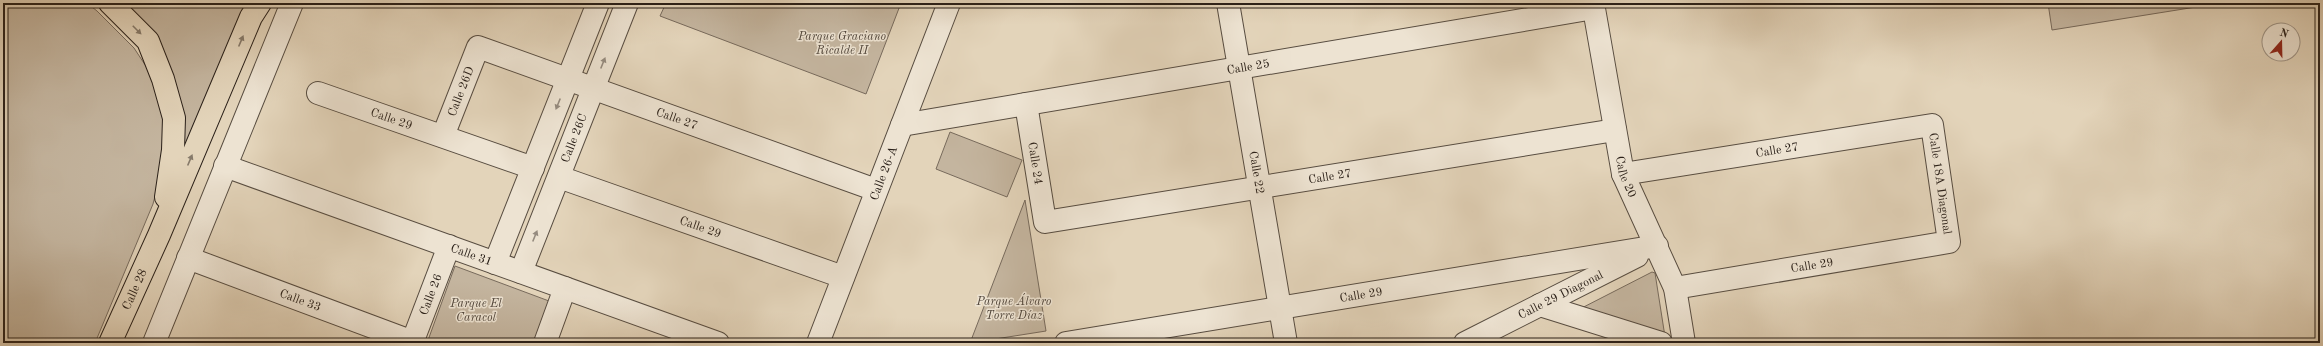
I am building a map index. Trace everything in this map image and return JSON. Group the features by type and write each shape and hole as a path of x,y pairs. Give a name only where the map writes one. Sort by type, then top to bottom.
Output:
{"main road":[{"path":"110,3 148,40 163,79 174,118 170,176 159,235"},
{"path":"159,235 260,8"},
{"name":"Calle 28","path":"110,343 159,235"}],"street":[{"path":"154,343 292,3"},
{"path":"495,263 598,3"},
{"name":"Calle 26C","path":"521,272 627,3"},
{"name":"Calle 26-A","path":"818,343 948,3"},
{"name":"Calle 22","path":"1228,3 1286,343"},
{"name":"Calle 25","path":"902,124 1239,69 1593,6"},
{"name":"Calle 20","path":"1593,6 1623,174 1675,288 1684,343"},
{"name":"Calle 27","path":"478,47 876,190"},
{"name":"Calle 26D","path":"443,136 478,47"},
{"name":"Calle 29","path":"318,93 533,168"},
{"name":"Calle 24","path":"1026,104 1045,222"},
{"name":"Calle 27","path":"1623,174 1932,125"},
{"name":"Calle 18A Diagonal","path":"1932,125 1949,242"},
{"name":"Calle 27","path":"1045,222 1615,130"},
{"name":"Calle 31","path":"225,166 718,343"},
{"name":"Calle 29","path":"559,177 843,277"},
{"name":"Calle 29","path":"1675,288 1949,242"},
{"name":"Calle 26","path":"412,342 449,246"},
{"name":"Calle 29","path":"1066,343 1656,246"},
{"name":"Calle 29 Diagonal","path":"1464,343 1494,335 1540,305 1656,246"},
{"name":"Calle 33","path":"188,258 412,342"},
{"path":"545,343 565,288"},
{"path":"1540,305 1660,343"}],"green space":[{"path":"3,3 87,3 134,48 155,80 169,123 160,177 153,204 95,343 3,343"},
{"path":"125,3 251,3 183,161 184,116 172,74"},
{"name":"Parque Graciano Ricalde II","path":"666,3 901,3 866,94 660,16"},
{"path":"2048,3 2195,3 2196,7 2052,30"},
{"path":"950,132 1022,160 1007,197 936,169"},
{"name":"Parque Álvaro Torre Díaz","path":"1025,200 1046,331 970,343"},
{"name":"Parque El Caracol","path":"455,266 549,301 534,343 427,343"},
{"path":"1652,272 1655,273 1666,343 1570,314"}]}
